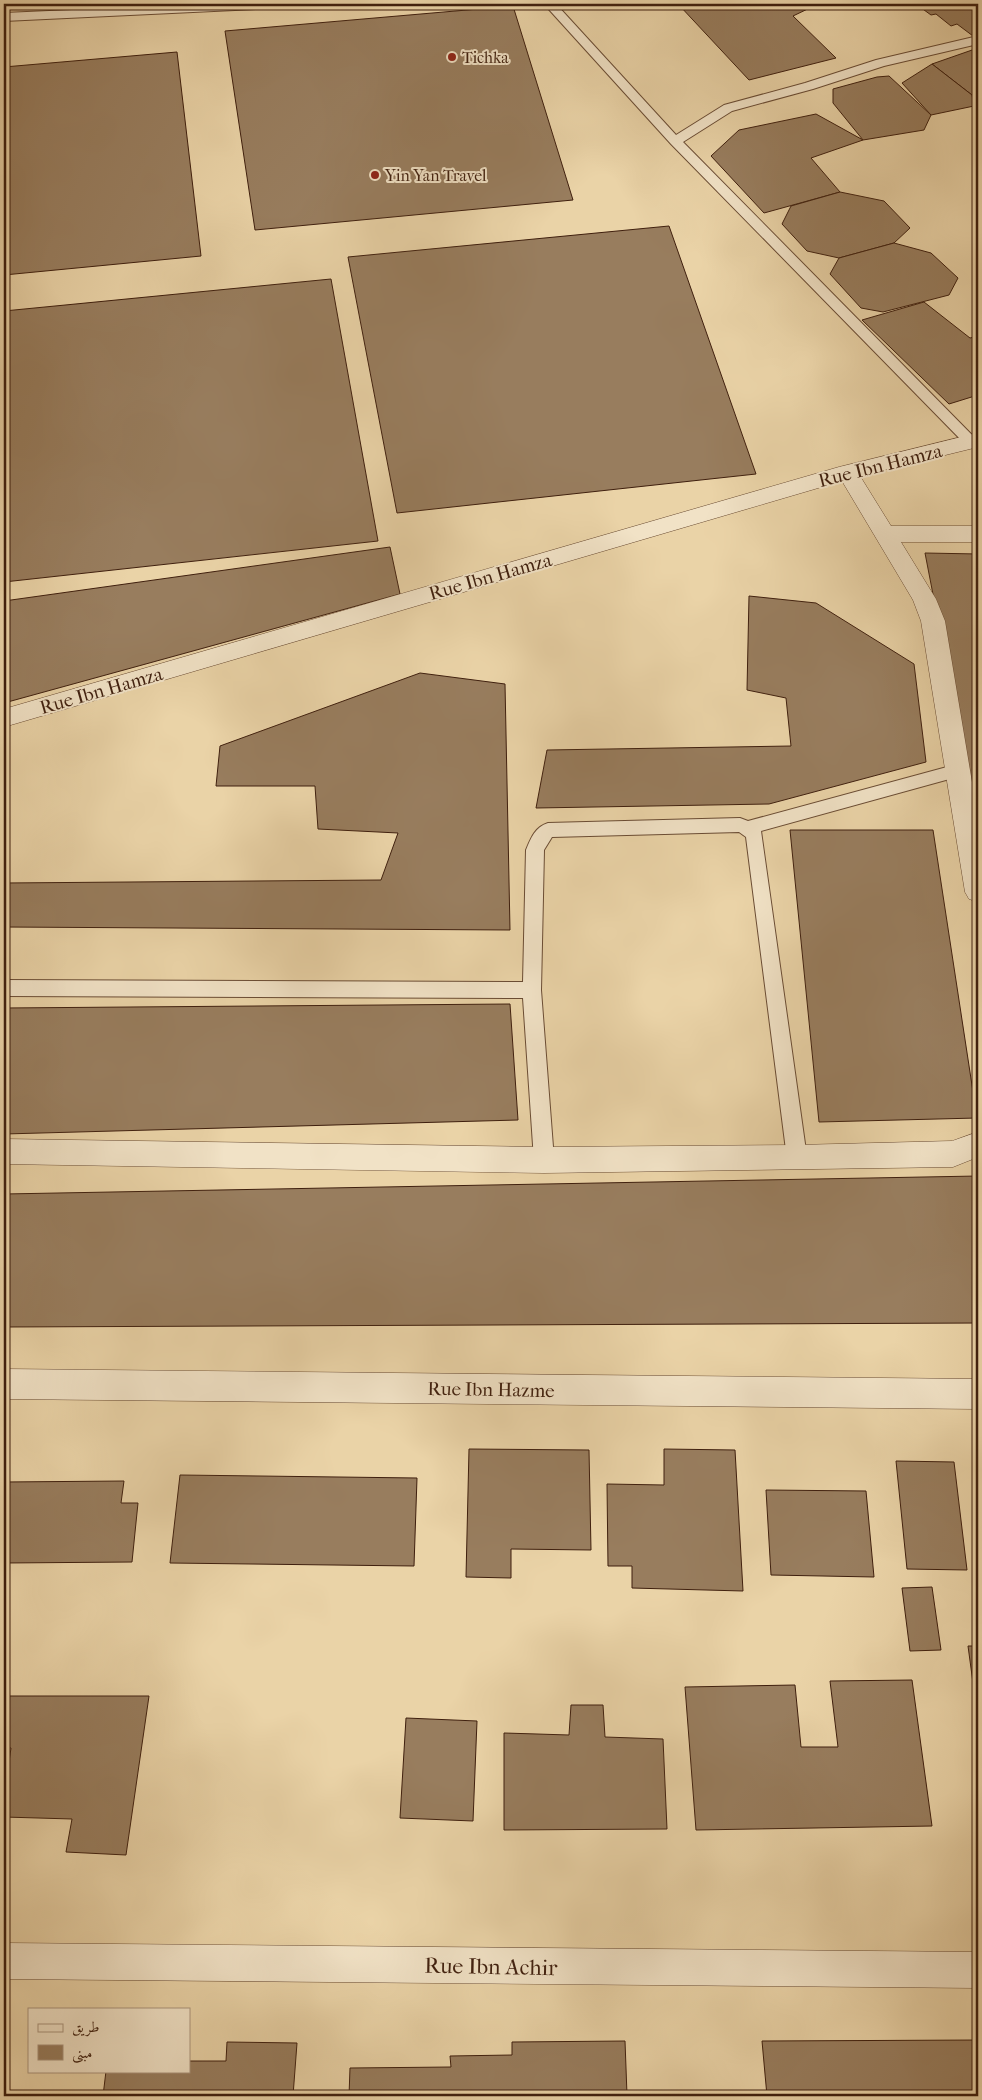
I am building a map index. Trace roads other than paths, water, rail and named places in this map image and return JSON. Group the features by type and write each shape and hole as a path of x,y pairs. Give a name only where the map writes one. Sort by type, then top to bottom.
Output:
{"street":[{"name":"Rue Ibn Hamza","path":"4,718 847,472 975,441"},
{"path":"847,472 924,600 932,621 978,892"},
{"path":"886,534 978,534"},
{"path":"4,1152 544,1160 797,1158 953,1154 978,1144"},
{"name":"Rue Ibn Hazme","path":"4,1384 978,1394"},
{"name":"Rue Ibn Achir","path":"4,1961 978,1970"}],"lane":[{"path":"4,18 277,4"},
{"path":"550,4 675,141 975,441"},
{"path":"675,141 728,108 809,86 880,63 978,40"},
{"path":"748,828 958,770"},
{"path":"544,1160 532,990 535,850 540,838 548,830 740,825 748,828 754,836 797,1158"},
{"path":"4,988 532,990"}],"place":[{"name":"Tichka","path":"452,57"},
{"name":"Yin Yan Travel","path":"375,175"}]}
